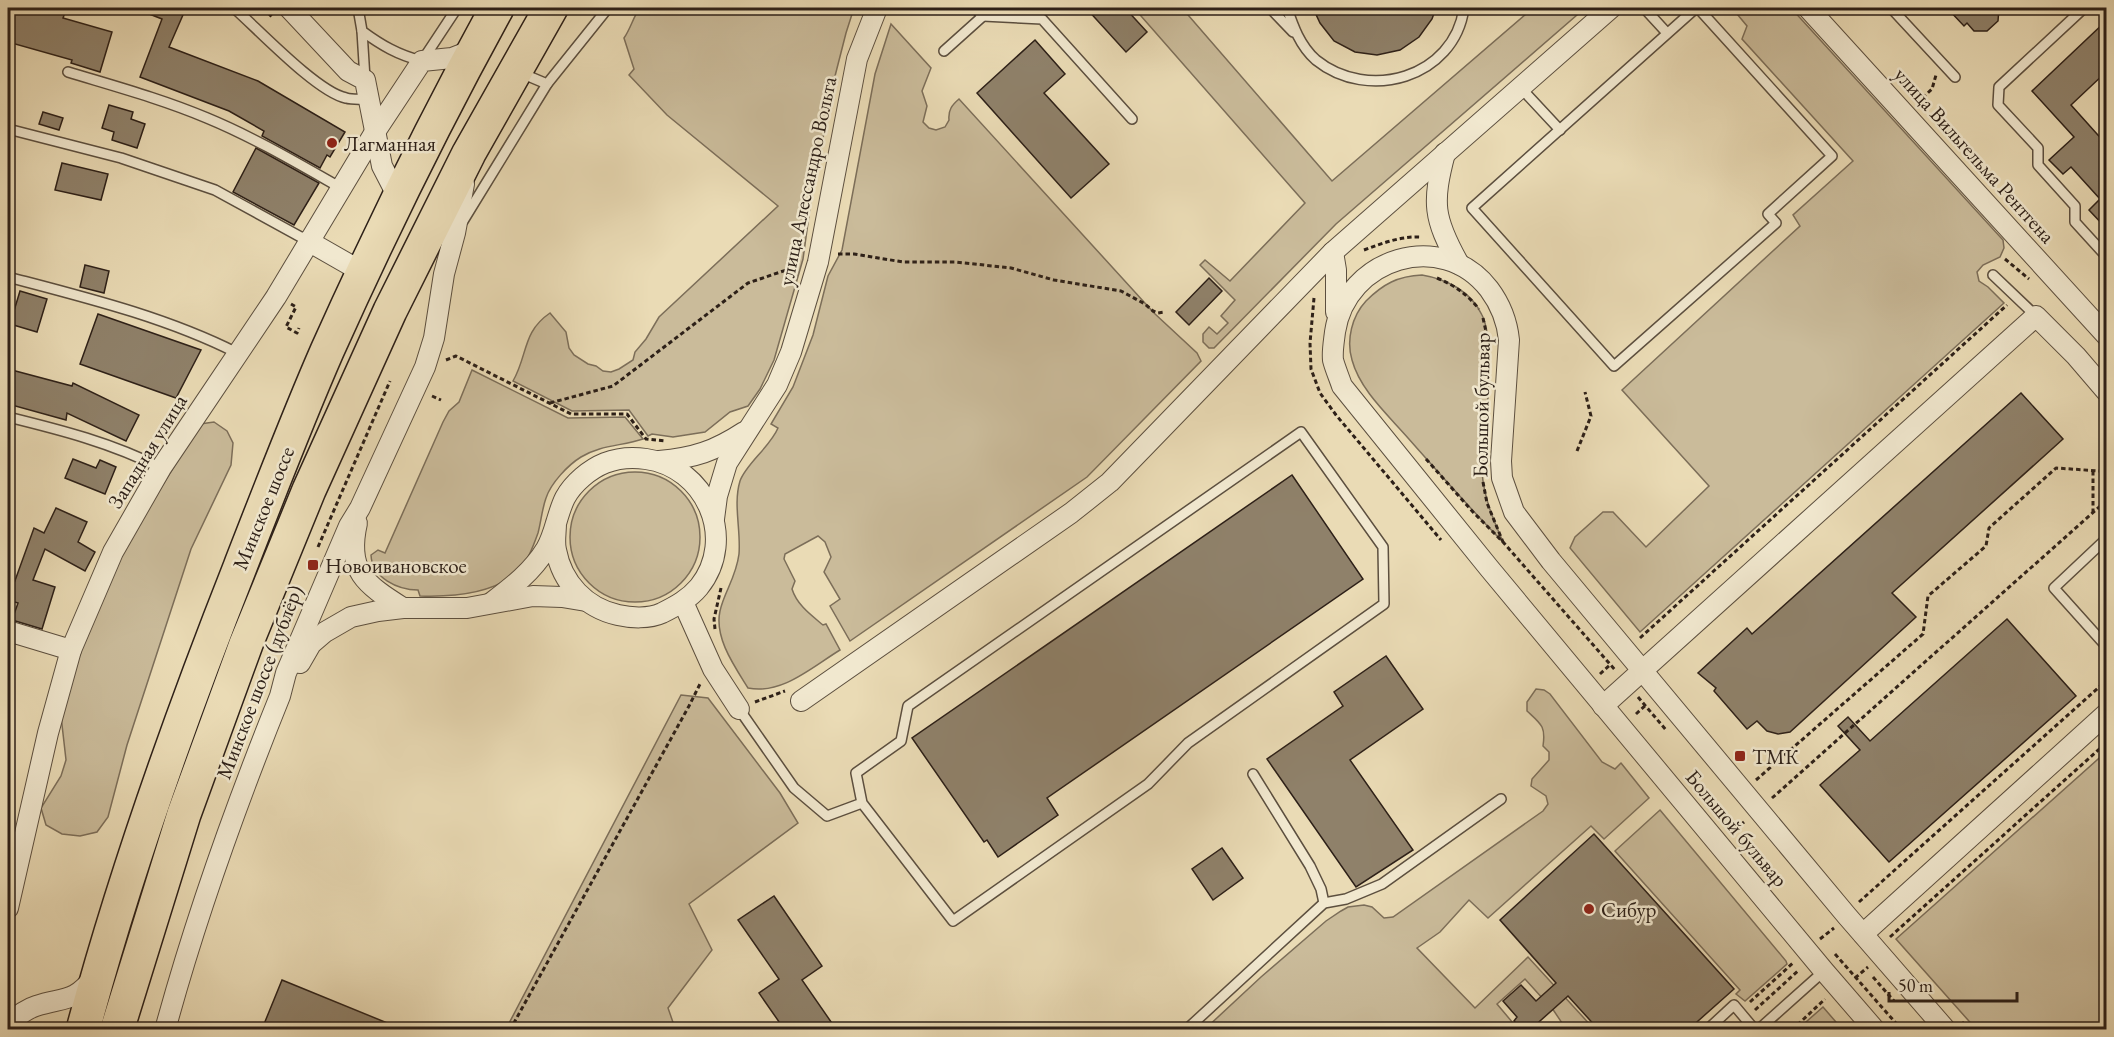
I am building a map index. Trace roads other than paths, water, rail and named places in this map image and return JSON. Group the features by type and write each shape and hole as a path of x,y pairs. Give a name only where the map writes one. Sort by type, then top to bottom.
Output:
{"highway":[{"name":"Минское шоссе","path":"82,1029 148,810 214,633 327,352 399,200 497,8"},
{"name":"Минское шоссе","path":"117,1029 184,814 246,644 309,489 390,312 469,153 552,8"}],"street":[{"path":"289,8 367,89 382,166 399,200"},
{"name":"улица Алессандро Вольта","path":"714,521 717,496 727,463 777,385 791,352 818,262 857,59 877,8"},
{"path":"797,695 1071,513 1110,482 1333,252 1611,8"},
{"name":"улица Вильгельма Рентгена","path":"1808,8 2106,335"},
{"path":"422,62 452,58 475,49"},
{"name":"Западная улица","path":"8,908 42,756 70,650 113,552 161,468 276,297 340,188 422,62"},
{"name":"Минское шоссе (дублёр)","path":"165,1029 225,840 280,696 286,673 349,526 360,508 425,367 434,338 444,274 455,233 469,153"},
{"path":"1445,153 1436,189 1437,217 1445,240 1459,264"},
{"path":"308,241 364,273"},
{"path":"1333,252 1336,270 1336,322"},
{"name":"Большой бульвар","path":"1875,1029 1824,971 1481,559 1342,386 1333,359 1336,322 1341,307 1357,284 1386,264 1420,256 1434,257 1459,264 1478,277 1485,285 1503,312 1508,327 1501,461 1502,478 1514,512 1556,567 1863,934 1946,1029"},
{"path":"1604,706 2036,316 2076,356 2106,391"},
{"path":"491,603 520,581 534,566 547,548 565,498 583,477 606,463 632,457 659,461 682,459 715,450 751,427"},
{"path":"280,696 311,644 325,632 351,617 403,608 467,608 533,596 562,597 586,602 604,612 631,618 658,615 683,602 699,586 710,566 716,544 714,521 707,501 695,484 678,470 659,461"},
{"path":"360,508 352,544 356,565 366,582 403,608"},
{"path":"556,523 556,550 568,582 586,602"},
{"path":"683,602 713,669 739,709"},
{"path":"8,631 70,650"},
{"path":"1863,934 2106,714"},
{"path":"8,1024 35,1006 72,998 98,973"}],"lane":[{"path":"234,8 314,81 346,98 367,89 358,8"},
{"path":"362,31 400,55 422,62 457,8"},
{"path":"455,233 547,84 608,8"},
{"path":"975,8 983,16 1042,19 1132,119"},
{"path":"1270,8 1315,59 1340,75 1369,82 1399,79 1426,67 1448,46 1462,20 1464,8"},
{"path":"1287,8 1296,35"},
{"path":"1644,8 1667,33"},
{"path":"1697,8 1832,156 1768,214 1776,223 1614,366 1472,208 1667,33 1697,8"},
{"path":"1891,8 1955,77"},
{"path":"2084,8 1999,87 1998,105 2038,148 2038,165 2075,206 2075,222 2106,256"},
{"path":"944,51 983,16"},
{"path":"516,70 547,84"},
{"path":"68,72 207,118 282,154 340,188"},
{"path":"1520,87 1560,130"},
{"path":"8,129 121,158 215,190 308,241"},
{"path":"1993,275 2036,316"},
{"path":"8,277 92,298 212,340 237,353"},
{"path":"8,417 80,434 133,454 161,468"},
{"path":"1301,432 1383,547 1384,604 1188,742 1148,784 953,921 862,803 856,773 901,741 908,706 1301,432"},
{"path":"2106,538 2054,588 2106,646"},
{"path":"739,709 794,788 827,816 862,803"},
{"path":"1253,774 1310,866 1322,889 1324,903"},
{"path":"1186,1029 1324,903 1347,899 1382,884 1501,800"},
{"path":"1707,1029 1734,1005 1757,1029 1824,971"}],"place":[{"name":"Лагманная","path":"332,143"},
{"name":"Новоивановское","path":"313,565"},
{"name":"ТМК","path":"1740,756"},
{"name":"Сибур","path":"1589,909"}]}
